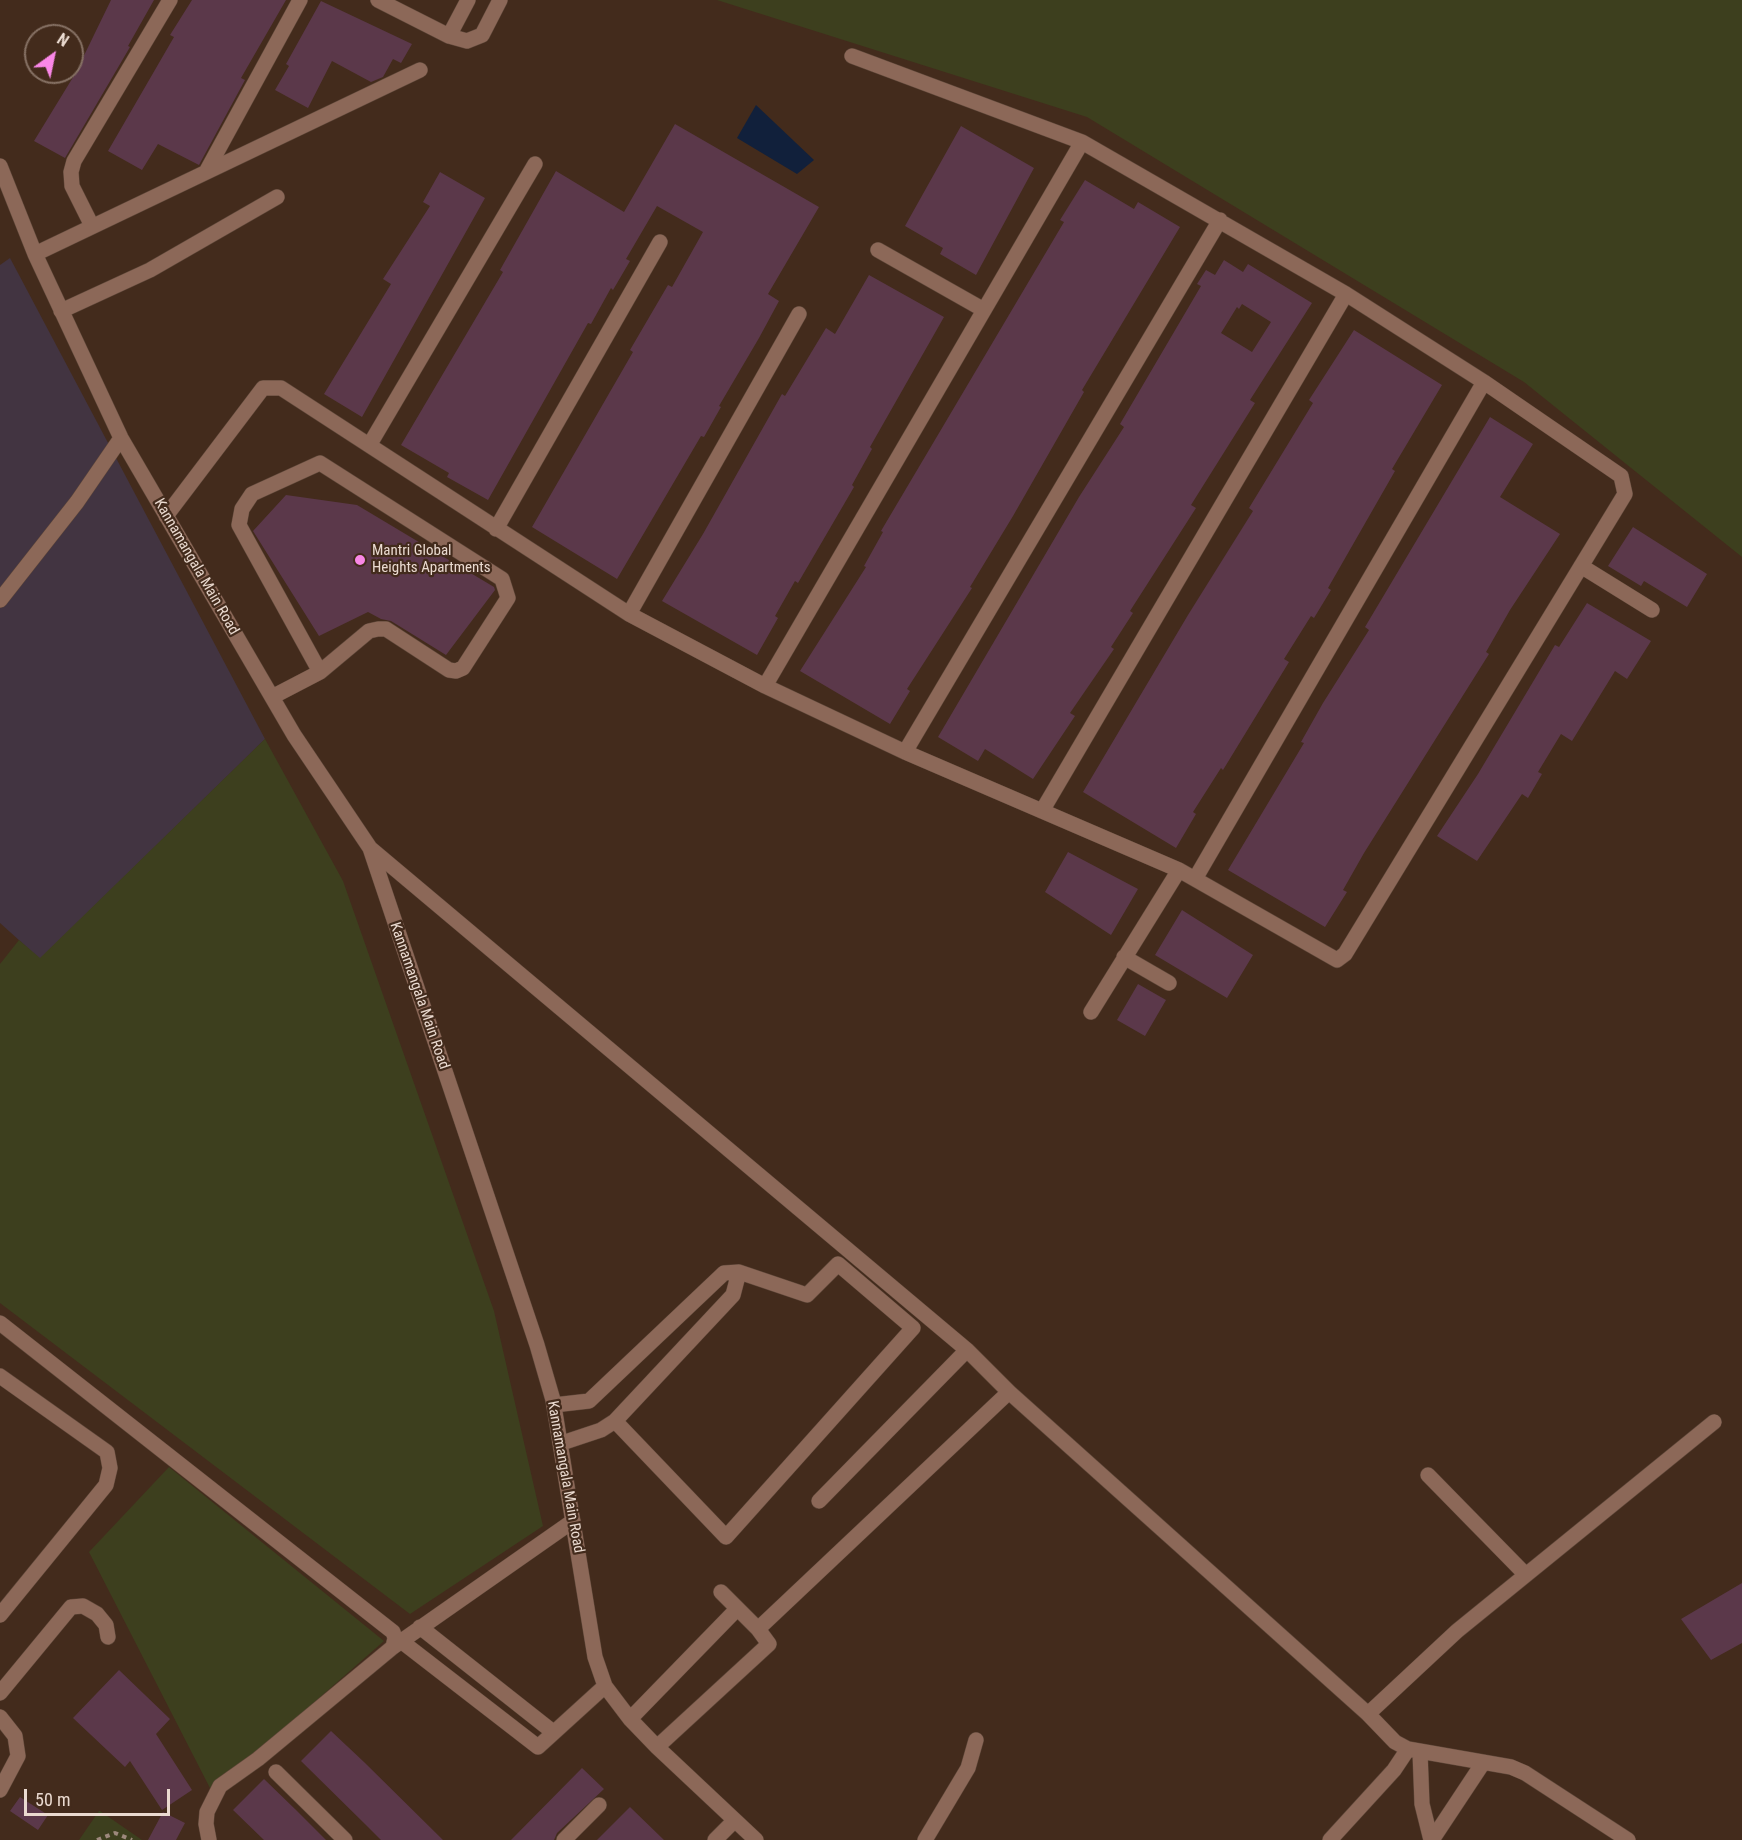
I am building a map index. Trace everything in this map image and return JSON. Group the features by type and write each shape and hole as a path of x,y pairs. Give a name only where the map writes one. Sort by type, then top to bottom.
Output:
{"street":[{"path":"92,226 72,186 71,172 74,160 170,0"},
{"path":"206,172 300,0"},
{"path":"378,0 449,36 467,41 482,35 500,0"},
{"path":"449,36 468,0"},
{"path":"166,516 263,388 281,388 629,614 765,686 906,752 1179,870 1337,960 1345,954 1625,494 1621,476 1484,382 1346,294 1082,142 852,56"},
{"path":"35,254 420,70"},
{"path":"765,686 1082,142"},
{"path":"370,444 536,164"},
{"name":"Kannamangala Main Road","path":"0,166 35,254 121,438 272,697 369,848 537,1345 554,1405 595,1657 606,1686 630,1719 657,1748 756,1840"},
{"path":"61,311 150,270 277,197"},
{"path":"906,752 1220,220"},
{"path":"496,529 660,242"},
{"path":"878,250 984,310"},
{"path":"1042,811 1346,294"},
{"path":"629,614 799,314"},
{"path":"1196,879 1484,382"},
{"path":"0,600 77,502 121,438"},
{"path":"272,697 320,672 369,632 378,629 386,629 449,670 456,671 463,668 508,598 502,579 320,463 252,494 242,509 239,525 320,672"},
{"path":"1581,566 1652,610"},
{"path":"369,848 966,1350 1009,1392 1368,1714 1395,1742 1414,1750 1525,1773 1628,1840"},
{"path":"1091,1012 1179,870"},
{"path":"1124,957 1169,983"},
{"path":"554,1405 589,1401 724,1273 739,1272 807,1295 838,1264 912,1328 726,1537 615,1421"},
{"path":"562,1443 601,1430 615,1421 733,1294 739,1272"},
{"path":"0,1323 386,1624 397,1644 535,1746 540,1747 553,1732 606,1686"},
{"path":"819,1501 966,1350"},
{"path":"0,1376 107,1452 110,1468 106,1485 0,1615"},
{"path":"758,1629 1009,1392"},
{"path":"1368,1714 1457,1631 1714,1422"},
{"path":"1428,1475 1526,1575"},
{"path":"209,1840 206,1824 207,1812 220,1786 258,1759 397,1644 573,1521"},
{"path":"657,1748 769,1644 758,1629 720,1592"},
{"path":"0,1693 71,1608 83,1606 97,1614 106,1625 108,1636"},
{"path":"630,1719 737,1609"},
{"path":"420,1627 553,1732"},
{"path":"0,1717 15,1736 18,1756 0,1790"},
{"path":"925,1840 968,1768 976,1740"},
{"path":"1330,1840 1414,1750"},
{"path":"1414,1750 1422,1804 1431,1840"},
{"path":"1431,1840 1483,1763"},
{"path":"276,1772 345,1840"},
{"path":"564,1840 599,1805"},
{"path":"715,1840 734,1821"}],"path":[{"path":"97,1840 115,1833 132,1840"}],"shaded area":[{"path":"10,258 265,739 40,959 0,923 0,265"}],"green space":[{"path":"717,0 1742,0 1742,557 1524,382 1087,117"},
{"path":"265,739 343,881 494,1311 543,1526 410,1614 0,1303 0,964 19,940 40,958"},
{"path":"169,1467 384,1641 212,1792 89,1552"},
{"path":"100,1811 142,1840 79,1840"}],"water":[{"path":"756,105 814,160 797,174 737,138"}],"building":[{"path":"111,0 154,0 128,46 130,47 65,158 34,141 69,84 84,84 84,56"},
{"path":"192,0 286,0 241,78 245,80 199,165 158,144 142,170 108,151 174,37 170,35"},
{"path":"321,1 412,44 401,63 393,59 383,77 371,82 332,61 308,108 275,90 289,66 286,64"},
{"path":"675,124 819,207 768,294 779,301 759,338 719,406 721,407 704,437 701,436 617,579 532,527 633,352 630,350 668,285 672,287 703,232 657,206 626,259 630,261 613,290 611,288 591,324 588,323 488,500 447,477 449,473 401,445 503,272 500,270 556,171 624,212"},
{"path":"961,126 1034,168 976,275 940,254 943,248 905,226"},
{"path":"440,172 485,198 362,417 324,394 391,284 383,279 430,206 423,202"},
{"path":"1085,180 1134,209 1138,202 1180,227 1082,390 1084,392 970,587 972,588 907,689 910,691 890,724 800,671 866,567 864,566 883,532 881,531 1064,222 1060,220"},
{"path":"1224,260 1243,272 1248,264 1312,303 1250,400 1255,403 1191,505 1196,508 1130,611 1133,613 1111,647 1114,649 1070,713 1075,716 1033,779 985,749 978,761 938,737 1079,497 1124,427 1120,424 1201,286 1197,284 1206,270 1215,275","holes":["1242,304 1271,322 1252,352 1221,333 1237,307 1239,309"]},
{"path":"869,275 944,317 870,447 872,449 852,485 854,487 798,583 795,581 775,616 778,618 757,655 662,601 703,534 782,394 785,396 826,328 835,334"},
{"path":"1354,330 1442,385 1392,469 1395,471 1328,588 1331,590 1314,618 1311,616 1284,659 1289,662 1223,770 1221,768 1193,812 1196,814 1176,848 1083,792 1253,511 1249,508 1313,403 1309,400"},
{"path":"1490,417 1533,444 1500,497 1560,534 1510,610 1486,652 1489,654 1364,853 1343,890 1347,892 1325,927 1228,870 1304,743 1301,742 1323,703 1369,630 1365,627"},
{"name":"Mantri Global Heights Apartments","path":"286,495 357,505 494,587 495,590 446,655 391,621 368,612 319,636 253,531"},
{"path":"1633,527 1707,574 1687,607 1644,581 1641,586 1608,566"},
{"path":"1587,603 1651,641 1627,679 1615,671 1572,741 1561,734 1538,772 1542,774 1528,798 1522,794 1477,861 1437,836 1478,774 1555,645 1559,647"},
{"path":"1068,852 1138,889 1111,935 1045,892"},
{"path":"1182,910 1253,955 1227,998 1155,955"},
{"path":"1138,984 1166,1000 1145,1036 1117,1020"},
{"path":"1742,1583 1742,1643 1711,1660 1681,1619"},
{"path":"119,1670 170,1719 156,1734 192,1790 162,1810 130,1761 125,1767 73,1718"},
{"path":"331,1731 443,1840 381,1840 301,1761"},
{"path":"582,1768 604,1789 557,1833 554,1840 511,1840"},
{"path":"264,1779 326,1840 264,1840 233,1810"},
{"path":"20,1797 48,1815 38,1830 10,1811"},
{"path":"630,1807 664,1840 597,1840"},
{"path":"163,1812 185,1823 176,1840 148,1840"}],"place":[{"name":"Mantri Global Heights Apartments","path":"360,560"}]}
